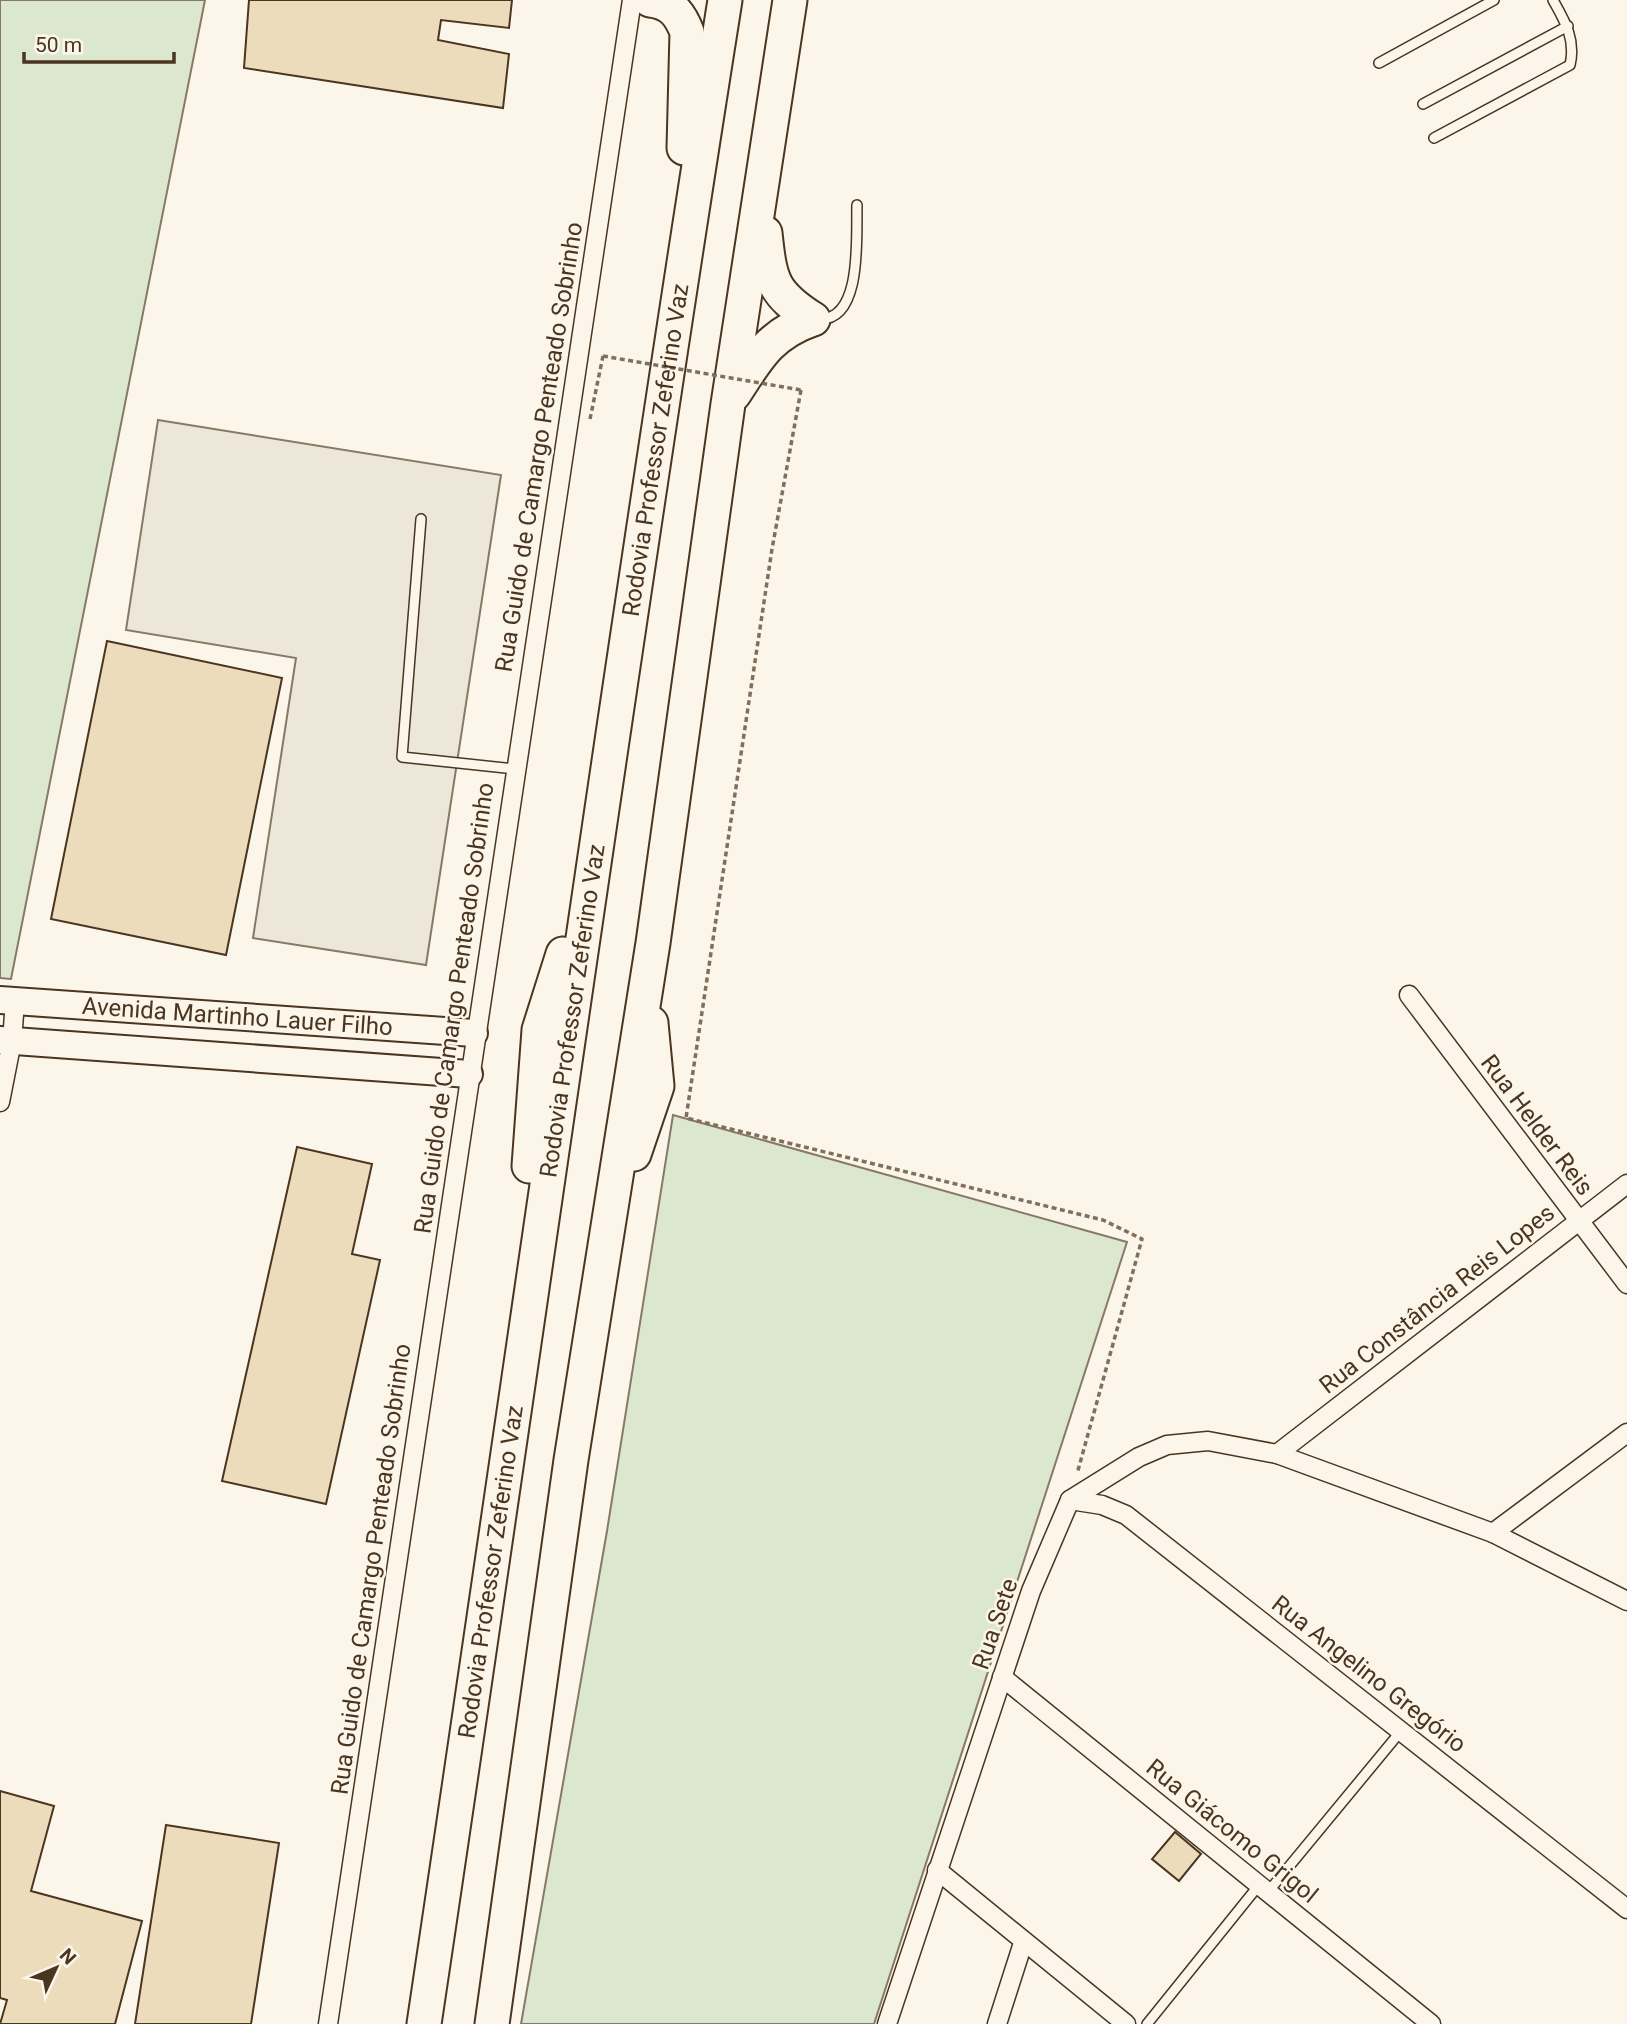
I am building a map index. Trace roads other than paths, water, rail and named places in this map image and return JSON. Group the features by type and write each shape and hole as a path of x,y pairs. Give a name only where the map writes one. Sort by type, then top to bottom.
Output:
{"highway":[{"path":"650,0 667,3 680,15 687,32 679,291"},
{"name":"Rodovia Professor Zeferino Vaz","path":"424,2024 532,1304 562,1068 725,0"},
{"path":"492,2024 567,1488 650,958 728,404 790,0"},
{"path":"728,404 760,354 775,338 813,319 777,291 768,270 761,198"}],"street":[{"name":"Rua Guido de Camargo Penteado Sobrinho","path":"328,2024 474,1033 632,0"},
{"name":"Rua Helder Reis","path":"1409,995 1627,1284"},
{"name":"Avenida Martinho Lauer Filho","path":"8,1000 474,1033"},
{"path":"0,1102 8,1000"},
{"name":"Avenida Martinho Lauer Filho","path":"6,1041 469,1074"},
{"name":"Rua Constância Reis Lopes","path":"1278,1454 1627,1184"},
{"path":"1493,1533 1627,1433"},
{"path":"1069,1500 1139,1457 1167,1445 1208,1441 1278,1454 1493,1533 1627,1601"},
{"name":"Rua Sete","path":"887,2024 1031,1591 1069,1500"},
{"name":"Rua Angelino Gregório","path":"1069,1500 1102,1505 1126,1515 1627,1909"},
{"name":"Rua Giácomo Grigol","path":"1002,1676 1427,2023"},
{"path":"937,1870 1023,1943 1126,2024"},
{"path":"997,2024 1023,1943"}],"lane":[{"path":"1379,63 1494,0"},
{"path":"1434,138 1570,65 1574,51 1567,26 1553,0"},
{"path":"1423,104 1567,26"},
{"path":"813,319 824,320 839,314 850,299 858,205"},
{"path":"421,519 402,757 515,769"},
{"path":"1147,2024 1401,1731"}]}
